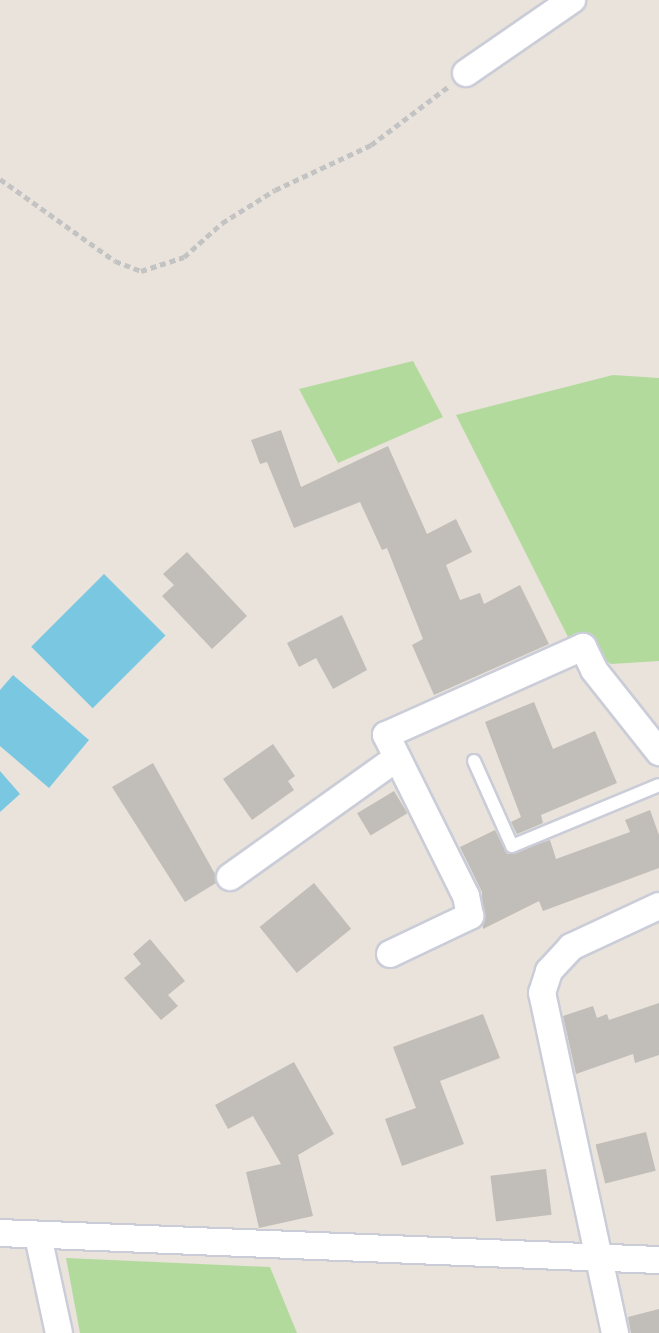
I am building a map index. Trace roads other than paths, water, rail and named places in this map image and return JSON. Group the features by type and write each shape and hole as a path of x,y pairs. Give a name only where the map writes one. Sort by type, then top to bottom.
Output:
{"street":[{"path":"466,73 572,0"},
{"path":"390,954 470,916 466,896 386,735 583,647 594,670 659,752"},
{"path":"230,877 397,758"},
{"path":"615,1333 602,1258 542,993 549,971 571,947 659,906"},
{"path":"0,1233 659,1260"},
{"path":"38,1236 59,1333"}],"lane":[{"path":"474,761 512,846 659,785"}],"water":[{"path":"104,574 166,636 93,708 31,647"},
{"path":"13,675 89,740 49,788 0,746 0,690"},
{"path":"0,771 20,794 0,812"}]}
